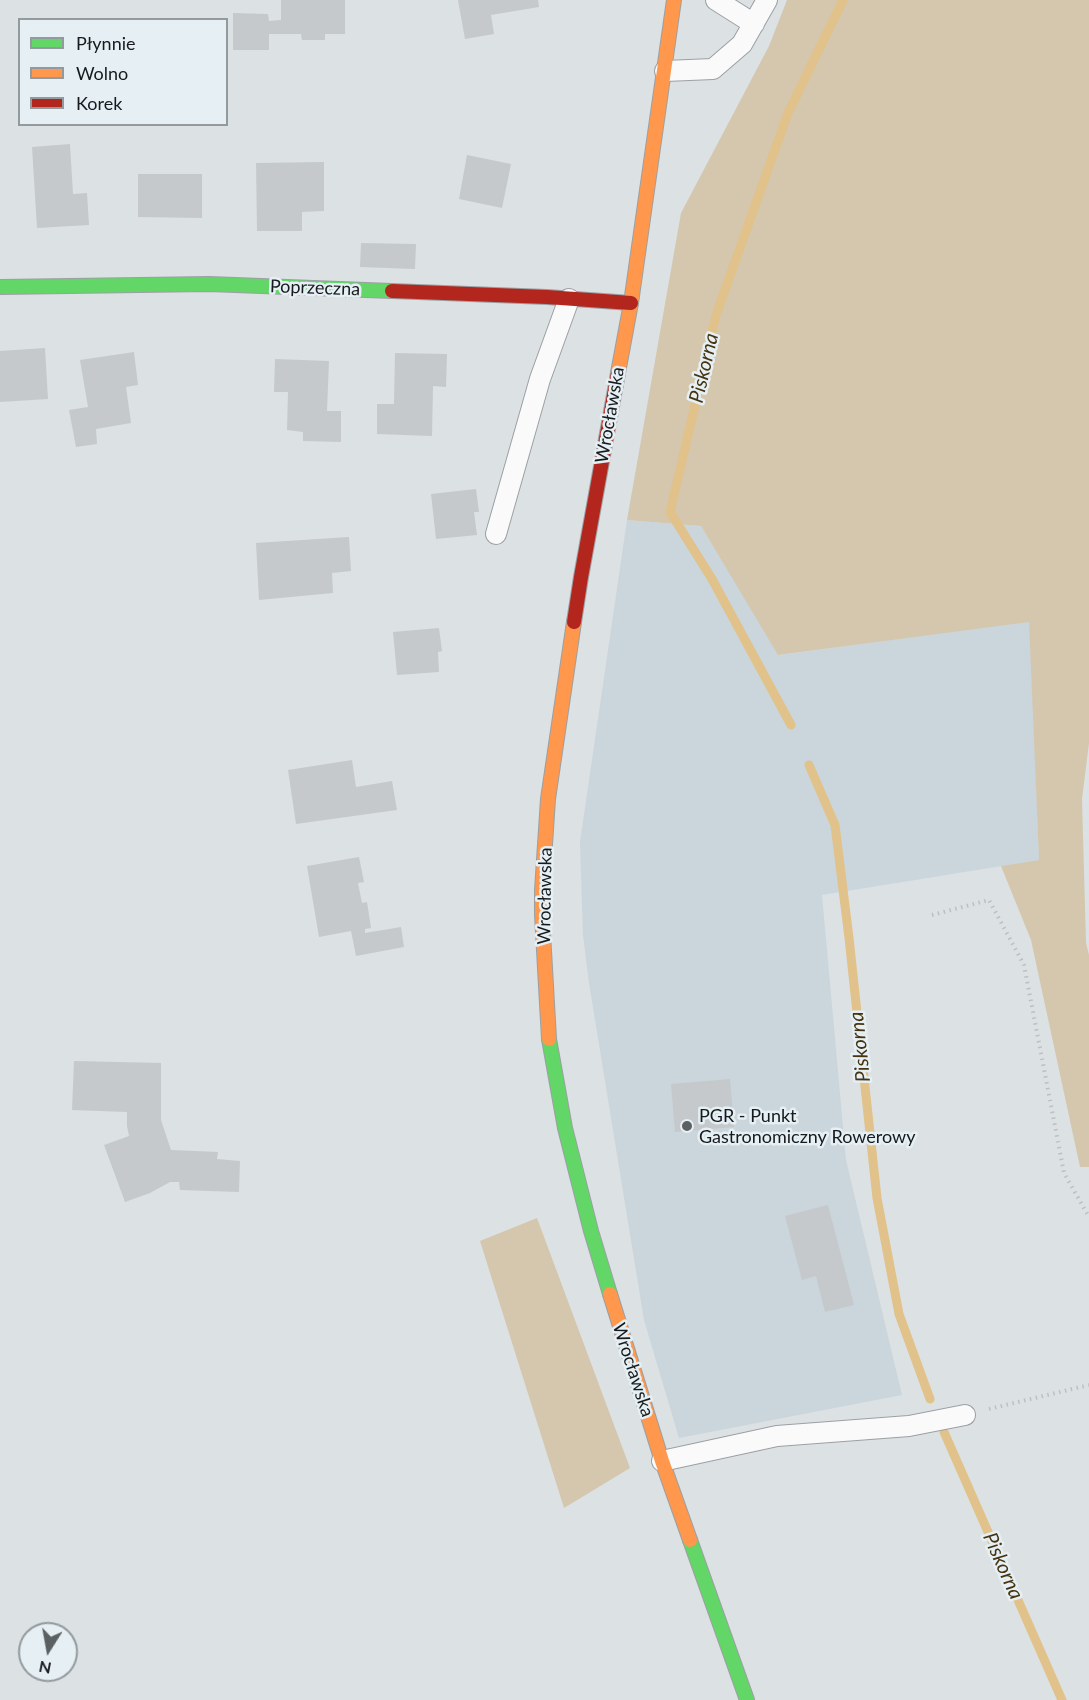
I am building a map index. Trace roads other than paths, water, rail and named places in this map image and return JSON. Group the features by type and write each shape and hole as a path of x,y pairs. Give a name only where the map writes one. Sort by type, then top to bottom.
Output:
{"main road":[{"name":"Wrocławska","path":"674,0 631,303 581,577 550,787 542,915 548,1031 565,1128 591,1231 663,1461 747,1700"},
{"name":"Poprzeczna","path":"0,287 209,284 631,303"}],"lane":[{"path":"716,0 754,24"},
{"path":"665,71 713,69 742,44 767,0"},
{"path":"496,534 540,379 569,299"},
{"path":"663,1461 777,1436 909,1426 965,1415"}],"waterway":[{"name":"Piskorna","path":"791,725 712,579 670,512 716,315 788,113 843,0"},
{"name":"Piskorna","path":"809,765 835,825 877,1198 899,1314 930,1399"},
{"name":"Piskorna","path":"944,1432 1062,1700"}],"place":[{"name":"PGR - Punkt Gastronomiczny Rowerowy","path":"687,1126"}]}
